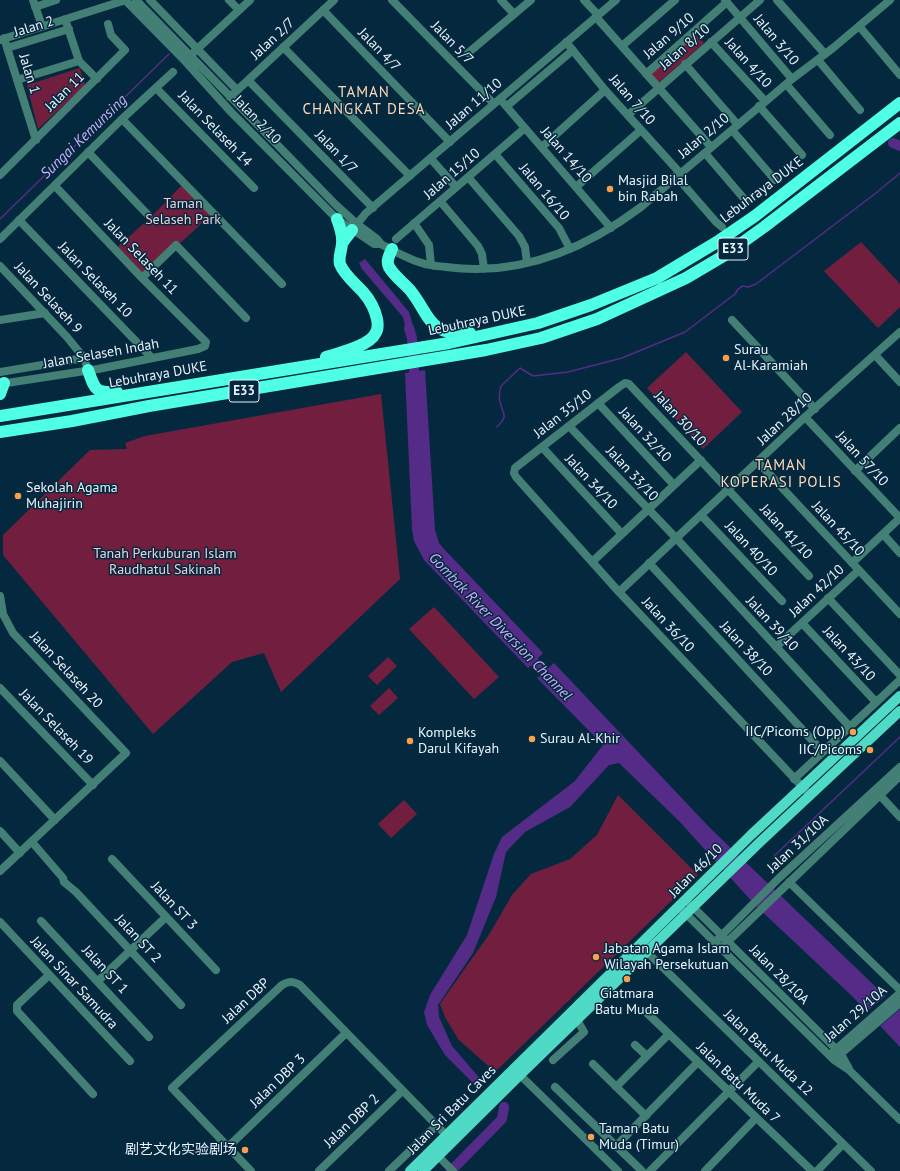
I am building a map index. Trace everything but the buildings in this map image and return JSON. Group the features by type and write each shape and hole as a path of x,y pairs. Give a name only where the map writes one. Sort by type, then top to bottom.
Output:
{"highway":[{"name":"Lebuhraya DUKE","path":"0,416 432,346 508,329 513,330 591,305 657,278 717,242 755,216 900,104"},
{"name":"Lebuhraya DUKE","path":"0,432 21,430 149,406 486,350 541,338 597,319 686,278 725,255 900,123"},
{"path":"295,368 363,344 370,340 376,333 378,323 374,309 365,294 343,269 340,263 339,258 342,234 340,215"},
{"path":"342,243 354,227"},
{"path":"394,244 387,264 390,270 409,288 429,320 440,330 457,334 508,329"},
{"path":"86,364 93,385 98,390 104,392 167,389"},
{"path":"0,440 21,430"}],"main road":[{"name":"Jalan 46/10","path":"723,871 742,845 900,696"},
{"name":"Jalan 46/10","path":"517,1072 723,871 749,853 900,711"},
{"name":"Jalan 46/10","path":"517,1072 577,1020 647,952 686,907"},
{"name":"Jalan Sri Batu Caves","path":"410,1171 449,1139 517,1072"},
{"name":"Jalan Sri Batu Caves","path":"423,1171 438,1156 449,1139"}],"street":[{"path":"42,26 34,3 56,0"},
{"path":"2,39 125,0"},
{"name":"Jalan 2/10","path":"125,0 230,97 340,215"},
{"name":"Jalan 2/10","path":"136,0 188,59 231,112 340,215 374,244 394,244 423,264 460,269 484,269 527,263 547,258 570,249 611,228 641,207 789,81 821,57 890,0"},
{"path":"150,0 237,90"},
{"path":"229,0 239,10"},
{"path":"188,59 250,0"},
{"name":"Jalan 2/7","path":"230,97 334,0"},
{"name":"Jalan 5/7","path":"392,0 497,102"},
{"path":"501,0 514,14"},
{"path":"468,54 531,0"},
{"path":"584,0 658,87 746,201"},
{"name":"Jalan 11/10","path":"354,227 366,214 616,0"},
{"path":"622,46 675,0"},
{"name":"Jalan 8/10","path":"628,115 658,87 760,0"},
{"path":"777,0 860,110"},
{"name":"Jalan 3/10","path":"726,1 740,17 830,135"},
{"name":"Jalan 9/10","path":"646,74 726,1"},
{"name":"Jalan 4/7","path":"323,10 450,142"},
{"path":"65,19 79,61 96,79"},
{"name":"Jalan 11","path":"0,175 125,50 111,35 108,24"},
{"path":"859,26 900,75"},
{"name":"Jalan 2","path":"7,48 69,29"},
{"name":"Jalan 1","path":"2,39 7,48 36,140"},
{"name":"Jalan 7/10","path":"566,42 678,174 716,222 722,227"},
{"name":"Jalan 4/10","path":"711,42 802,155"},
{"path":"283,48 410,176"},
{"path":"507,106 573,50"},
{"path":"17,80 79,61"},
{"path":"685,64 775,180"},
{"path":"0,239 122,119 173,72"},
{"name":"Jalan 1/7","path":"248,80 373,208"},
{"name":"Jalan Selaseh 14","path":"156,88 254,188"},
{"path":"542,147 606,90"},
{"name":"Jalan 14/10","path":"497,102 507,106 611,228"},
{"path":"122,119 282,284"},
{"name":"Jalan 15/10","path":"394,244 414,223 525,128"},
{"path":"576,187 641,130"},
{"path":"88,152 149,216"},
{"name":"Jalan 16/10","path":"495,154 559,228 570,249"},
{"path":"431,159 456,187"},
{"path":"468,177 519,236 525,247 527,263"},
{"name":"Jalan Selaseh 11","path":"55,186 142,278 206,342 205,346"},
{"path":"440,201 478,246 482,254 484,269"},
{"path":"340,215 366,214 366,223 369,233"},
{"name":"Jalan Selaseh 10","path":"20,220 152,358"},
{"path":"414,223 429,245 431,252 431,265"},
{"name":"Jalan 2/10","path":"354,227 369,233 381,244"},
{"path":"142,278 176,245 246,318"},
{"name":"Jalan Selaseh 9","path":"0,266 67,336 86,364"},
{"path":"0,320 45,313"},
{"path":"732,320 815,409"},
{"name":"Jalan 28/10","path":"618,592 805,417 900,332"},
{"name":"Jalan Selaseh Indah","path":"1,383 86,364 152,358 205,346"},
{"path":"875,355 900,382"},
{"name":"Jalan Selaseh Indah","path":"1,383 59,375 86,364"},
{"name":"Jalan 35/10","path":"515,468 619,387 625,383 629,384"},
{"name":"Jalan 30/10","path":"629,384 728,489"},
{"name":"Jalan 32/10","path":"598,403 674,485"},
{"name":"Jalan 57/10","path":"805,417 900,518"},
{"name":"Jalan 33/10","path":"570,426 676,538"},
{"path":"855,470 900,428"},
{"name":"Jalan 34/10","path":"542,447 622,534"},
{"path":"592,562 701,460"},
{"name":"Jalan 45/10","path":"758,462 900,614"},
{"name":"Jalan 36/10","path":"515,468 514,473 516,477 618,592 810,795"},
{"name":"Jalan 41/10","path":"728,489 809,576"},
{"name":"Jalan 40/10","path":"701,515 782,601"},
{"path":"852,563 900,518"},
{"path":"882,534 900,553"},
{"name":"Jalan 39/10","path":"676,538 850,727"},
{"name":"Jalan 38/10","path":"649,563 823,752"},
{"name":"Jalan 42/10","path":"776,647 859,570"},
{"name":"Jalan Selaseh 20","path":"0,596 3,614 13,632 126,753 93,785"},
{"path":"828,598 900,675"},
{"name":"Jalan 43/10","path":"802,623 876,702"},
{"path":"794,779 900,680"},
{"name":"Jalan Selaseh 19","path":"0,688 93,785"},
{"path":"0,762 55,820"},
{"name":"Jalan 31/10A","path":"724,939 759,911 787,884 878,792 900,767"},
{"name":"Jalan 31/10A","path":"718,945 752,904 778,879 878,792 900,776"},
{"path":"0,871 93,785"},
{"path":"878,792 900,817"},
{"path":"0,831 20,853"},
{"name":"Jalan ST 2","path":"32,842 63,878 67,879 74,887 76,892 181,1005"},
{"name":"Jalan ST 3","path":"112,859 216,970"},
{"name":"Jalan 31/10A","path":"787,884 900,992"},
{"name":"Jalan 28/10A","path":"686,907 724,939 849,1070 900,1120"},
{"name":"Jalan 28/10A","path":"686,907 718,945 835,1054"},
{"path":"98,981 166,917"},
{"name":"Jalan ST 1","path":"41,920 149,1037"},
{"name":"Jalan Sinar Samudra","path":"0,922 130,1061"},
{"name":"Jalan Batu Muda 12","path":"647,952 871,1171"},
{"path":"49,975 17,1005 17,1011 93,1094"},
{"name":"Jalan DBP","path":"251,1171 172,1088 282,985 288,982 293,982 300,985 449,1139"},
{"name":"Jalan 29/10A","path":"835,1054 873,1021 900,992"},
{"name":"Jalan 29/10A","path":"873,1021 900,1003"},
{"name":"Jalan Batu Muda 7","path":"647,1013 812,1171"},
{"path":"553,1060 584,1032 577,1020"},
{"name":"Jalan DBP 3","path":"228,1147 346,1033"},
{"path":"616,1087 669,1034"},
{"path":"635,1045 647,1056"},
{"path":"616,1146 698,1062"},
{"path":"650,1171 758,1062"},
{"path":"593,1064 646,1116"},
{"path":"517,1072 618,1171"},
{"path":"555,1087 642,1171"},
{"name":"Jalan DBP 2","path":"319,1171 402,1091"},
{"path":"705,1171 756,1118"},
{"path":"389,1171 436,1126"},
{"path":"817,1171 843,1144"},
{"path":"438,1156 450,1168"}],"green space":[{"path":"696,35 704,43 657,84 650,75"},
{"path":"80,68 85,85 38,129 27,85"},
{"name":"Taman Selaseh Park","path":"184,183 213,213 142,278 115,249 151,217"},
{"path":"861,242 900,284 900,307 878,328 824,271"},
{"path":"686,352 742,412 703,449 647,388"},
{"name":"Tanah Perkuburan Islam Raudhatul Sakinah","path":"381,394 400,579 281,692 264,653 232,662 153,734 3,555 3,535 90,450 127,449 125,443 145,436"},
{"path":"434,607 499,677 474,699 409,629"},
{"path":"388,657 397,666 377,685 368,676"},
{"path":"389,688 398,698 379,715 370,706"},
{"path":"618,795 698,875 495,1072 458,1039 445,1017 440,1004 490,933 512,895 531,874 570,859 597,835"},
{"path":"404,800 417,814 391,838 378,824"}],"water":[{"path":"365,259 409,312 417,340 409,341 403,317 362,269 359,263"},
{"path":"425,370 435,530 439,543 543,653 528,668 424,560 414,541 412,529 405,373"},
{"path":"554,663 710,828 900,1010 900,1047 852,996 756,906 679,821 619,763 609,765 570,807 525,832 506,852 496,897 473,953 438,1005 439,1017 452,1046 482,1081 477,1087 445,1055 427,1025 424,1012 430,995 467,935 494,854 502,837 575,781 603,745 537,678"}],"pier":[{"path":"887,995 900,1009 879,1027 866,1012"}],"waterway":[{"name":"Sungai Kemunsing","path":"0,219 169,54"},
{"name":"Sungai Kemunsing","path":"893,143 900,146"},
{"path":"497,427 504,417 504,412 499,398 501,386 520,368 533,376 568,372 622,358 685,332 735,294 738,289 743,286 748,287 756,284 900,173"},
{"name":"Gombak River Diversion Channel","path":"409,328 412,338 415,385"},
{"name":"Gombak River Diversion Channel","path":"525,653 554,681"},
{"path":"774,856 900,737"},
{"path":"451,1171 502,1119 504,1107"}],"place":[{"name":"Masjid Bilal bin Rabah","path":"610,189"},
{"name":"Surau Al-Karamiah","path":"726,358"},
{"name":"Sekolah Agama Muhajirin","path":"18,496"},
{"name":"IIC/Picoms (Opp)","path":"853,732"},
{"name":"Surau Al-Khir","path":"532,739"},
{"name":"Kompleks Darul Kifayah","path":"410,741"},
{"name":"IIC/Picoms","path":"870,750"},
{"name":"Jabatan Agama Islam Wilayah Persekutuan","path":"596,957"},
{"name":"Giatmara Batu Muda","path":"627,979"},
{"name":"Taman Batu Muda (Timur)","path":"591,1137"},
{"name":"剧艺文化实验剧场","path":"245,1150"}],"district":[{"name":"TAMAN CHANGKAT DESA","path":"364,102"},
{"name":"TAMAN KOPERASI POLIS","path":"781,474"}]}
